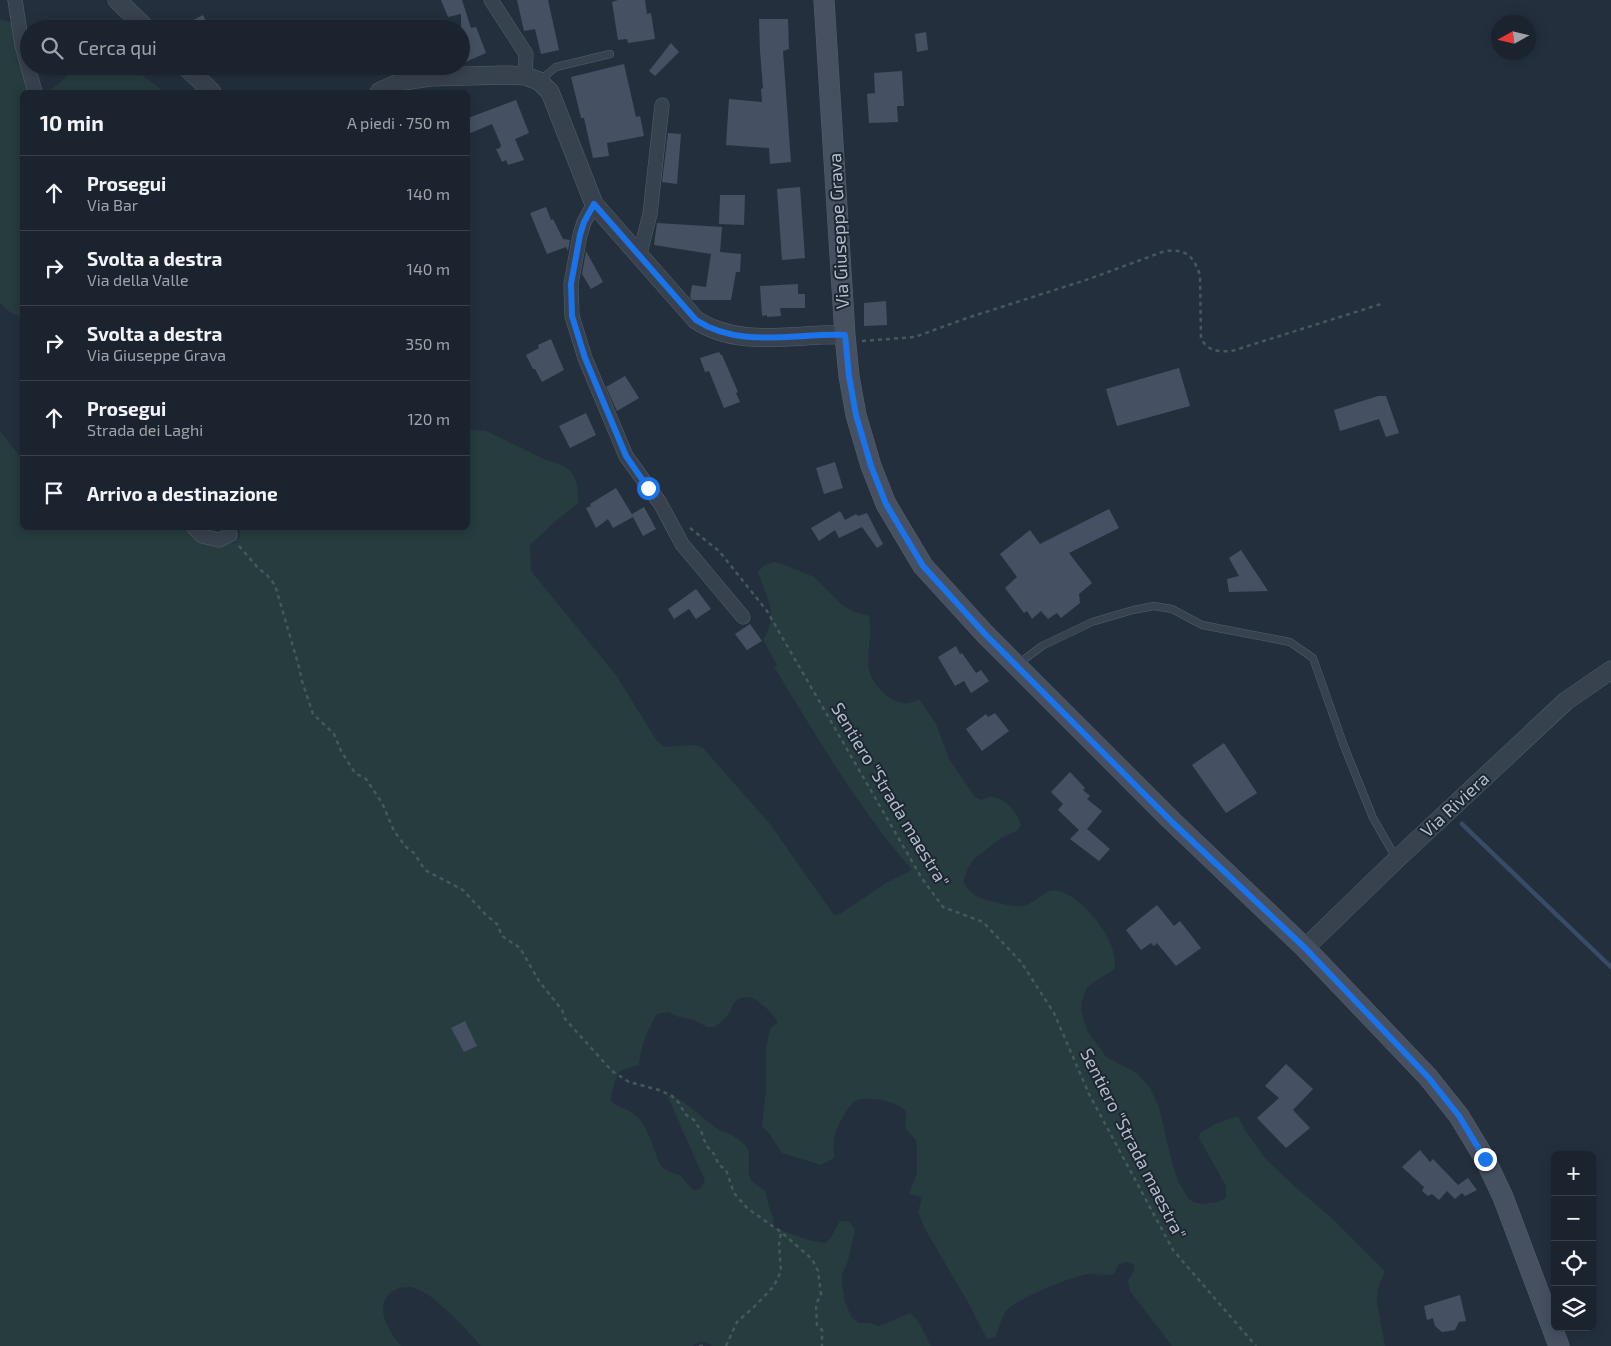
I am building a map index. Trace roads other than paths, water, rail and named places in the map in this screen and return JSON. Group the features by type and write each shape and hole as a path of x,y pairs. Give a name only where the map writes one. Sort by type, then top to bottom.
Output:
{"main road":[{"name":"Via Giuseppe Grava","path":"824,0 849,376 856,415 871,466 886,504 923,566 985,634 1172,822 1305,948 1428,1077 1459,1116 1485,1159 1503,1197 1559,1346"}],"street":[{"path":"15,0 20,32"},
{"path":"117,0 138,20"},
{"path":"491,0 526,54 532,78"},
{"path":"30,75 34,90"},
{"path":"194,75 210,90"},
{"path":"384,90 403,81 421,78 532,78 550,92 594,204 696,320 711,329 745,338 845,338"},
{"path":"639,257 650,214 662,105"},
{"path":"594,204 584,222 580,235 571,284 572,316 585,358 626,456 660,503 682,544 743,617"},
{"path":"196,530 202,536 219,540 230,531"},
{"name":"Via Riviera","path":"1305,948 1566,701 1611,670"}],"lane":[{"path":"532,78 556,68 610,54"},
{"path":"1016,666 1042,646 1092,622 1154,606 1172,609 1202,625 1290,642 1313,658 1344,746 1373,818 1397,859"}],"waterway":[{"path":"1462,824 1611,967"}]}
